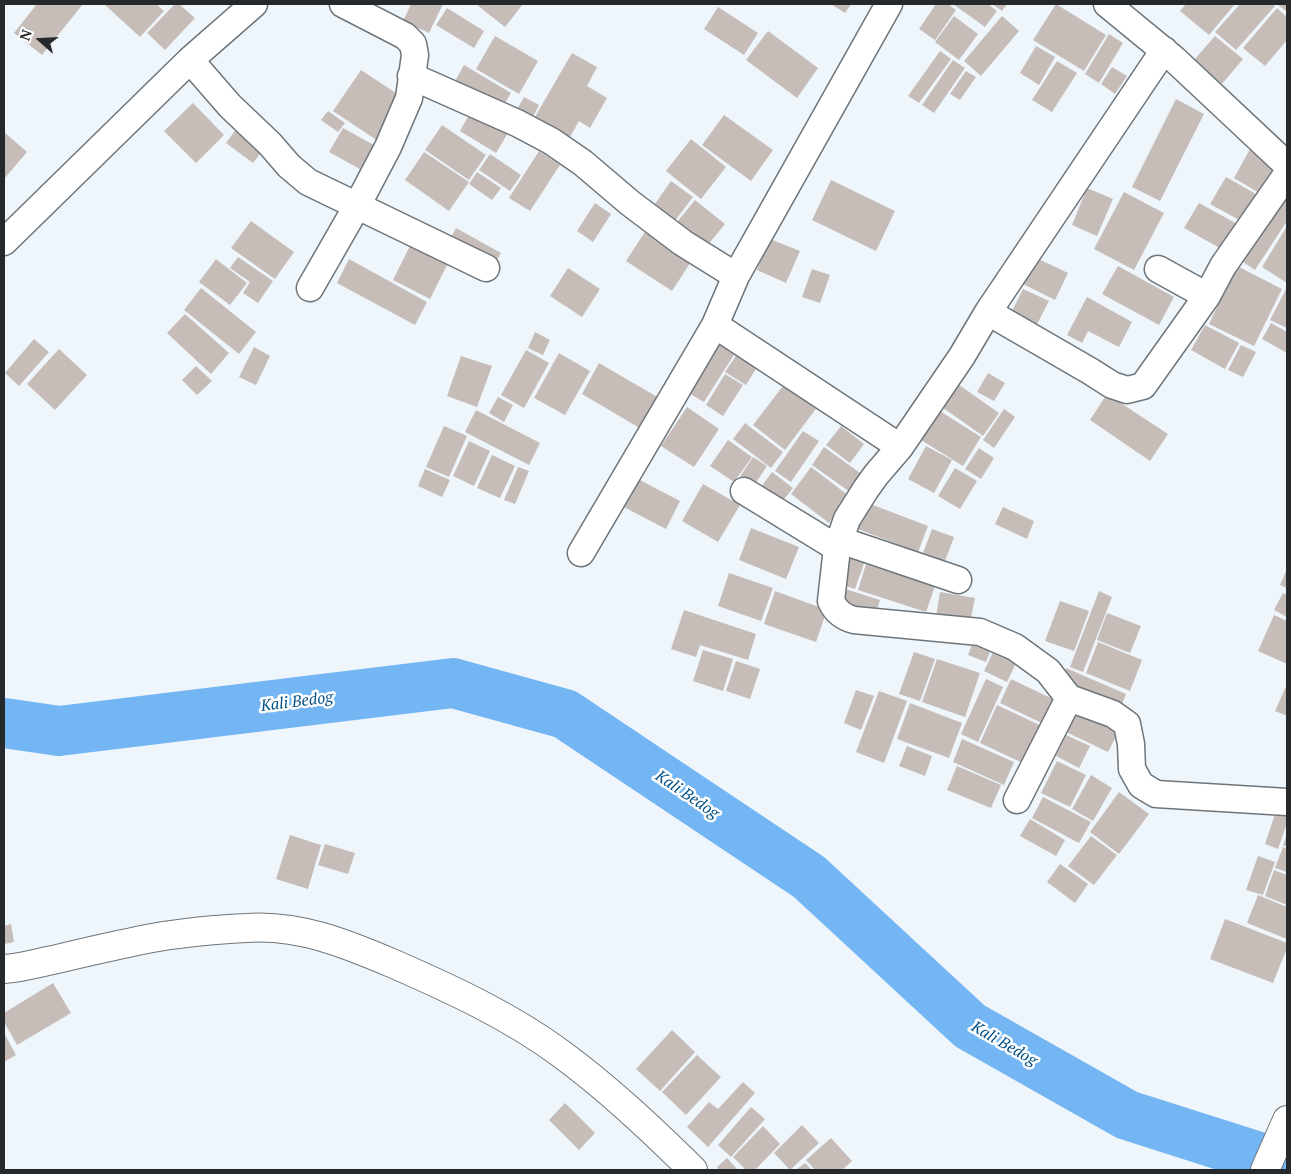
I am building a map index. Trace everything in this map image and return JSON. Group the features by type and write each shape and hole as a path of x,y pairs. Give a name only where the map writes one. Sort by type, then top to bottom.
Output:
{"main road":[{"path":"5,970 131,942 199,932 249,927 303,931 357,948 431,980 530,1033 560,1053 599,1084 693,1170"},
{"path":"1265,1170 1287,1120"}],"street":[{"path":"4,242 190,60 254,4"},
{"path":"310,288 357,206 399,123 409,98 415,55 412,44 405,36 343,4"},
{"path":"581,552 716,325 736,276 889,4"},
{"path":"1107,4 1164,50 1287,164"},
{"path":"1164,50 988,312 962,356 900,447 866,489 847,520 838,544 831,601 834,608 840,614 854,620 980,632 1015,647 1048,671 1069,698 1113,714 1127,724 1131,744 1132,769 1141,784 1156,794 1287,802"},
{"path":"190,60 230,106 270,144 289,166 308,182 486,268"},
{"path":"411,76 517,123 551,141 583,163 683,243 736,276"},
{"path":"988,312 1112,385 1127,390 1143,386 1207,296 1223,266 1287,174"},
{"path":"1158,269 1207,296"},
{"path":"716,325 900,447"},
{"path":"744,491 838,544 958,580"},
{"path":"1017,800 1069,698"}],"building":[{"path":"37,4 83,4 42,55 14,33"},
{"path":"104,4 156,4 164,11 140,37"},
{"path":"175,4 179,4 195,18 165,50 147,33"},
{"path":"411,4 443,4 429,33 403,21"},
{"path":"478,4 523,4 505,27"},
{"path":"831,4 851,4 845,13"},
{"path":"936,4 948,4 956,10 935,40 919,29"},
{"path":"953,4 988,4 997,11 985,27"},
{"path":"992,4 1007,4 1002,11"},
{"path":"1056,4 1106,35 1084,71 1033,40"},
{"path":"1186,4 1235,4 1209,35 1180,11"},
{"path":"1240,4 1272,4 1275,6 1236,50 1215,32"},
{"path":"1277,4 1287,4 1287,12"},
{"path":"718,7 758,33 744,55 704,29"},
{"path":"447,8 484,31 474,48 436,25"},
{"path":"1277,8 1287,17 1287,40 1265,66 1243,48"},
{"path":"954,16 978,34 959,60 935,42"},
{"path":"1002,16 1019,31 981,76 964,61"},
{"path":"768,31 818,68 797,98 746,60"},
{"path":"1109,34 1123,43 1099,83 1085,74"},
{"path":"495,36 538,61 519,94 476,69"},
{"path":"1215,36 1243,59 1222,84 1194,60"},
{"path":"1036,46 1055,57 1039,85 1020,73"},
{"path":"940,51 951,59 919,103 908,96"},
{"path":"572,53 597,67 587,86 607,98 590,128 579,121 567,142 532,122"},
{"path":"953,60 965,68 934,113 922,105"},
{"path":"1057,61 1077,73 1052,112 1032,100"},
{"path":"464,65 511,93 500,111 454,83"},
{"path":"1112,67 1127,76 1115,94 1101,84"},
{"path":"361,70 405,99 378,141 333,111"},
{"path":"966,71 976,77 960,100 950,94"},
{"path":"524,97 539,105 531,121 515,113"},
{"path":"1176,99 1204,114 1160,201 1132,187"},
{"path":"193,103 224,135 196,163 164,131"},
{"path":"474,106 511,128 496,153 460,131"},
{"path":"328,111 345,123 338,132 321,120"},
{"path":"724,115 773,150 751,181 702,145"},
{"path":"239,125 266,146 253,163 226,143"},
{"path":"442,125 486,155 469,180 425,150"},
{"path":"343,128 381,149 367,173 329,152"},
{"path":"4,132 27,152 4,179"},
{"path":"691,139 726,167 701,199 666,171"},
{"path":"1250,149 1282,167 1266,197 1234,178"},
{"path":"539,151 560,165 530,211 509,198"},
{"path":"424,152 469,182 449,211 405,180"},
{"path":"490,154 521,175 510,191 479,170"},
{"path":"477,172 501,188 492,200 469,184"},
{"path":"1226,177 1256,194 1241,221 1210,204"},
{"path":"831,180 895,211 876,251 812,220"},
{"path":"671,181 693,197 671,226 650,211"},
{"path":"1087,188 1113,199 1097,236 1072,225"},
{"path":"1124,192 1164,213 1134,270 1094,249"},
{"path":"1279,192 1287,198 1287,221 1255,270 1236,257"},
{"path":"695,200 725,224 707,246 677,222"},
{"path":"595,203 611,214 593,242 577,231"},
{"path":"1199,203 1239,225 1225,251 1184,228"},
{"path":"251,221 294,252 275,279 231,248"},
{"path":"1287,226 1287,283 1262,267"},
{"path":"648,227 694,257 672,291 626,261"},
{"path":"456,228 501,253 493,267 448,243"},
{"path":"770,239 800,251 786,283 757,270"},
{"path":"412,242 449,261 430,299 393,280"},
{"path":"238,257 273,281 258,303 243,293 250,282 230,268"},
{"path":"1034,257 1068,273 1055,300 1021,283"},
{"path":"216,259 247,283 230,305 199,282"},
{"path":"349,259 427,302 415,325 337,283"},
{"path":"1118,266 1174,297 1159,325 1102,294"},
{"path":"1237,266 1282,289 1254,346 1209,324"},
{"path":"568,268 600,289 582,317 550,296"},
{"path":"812,269 830,275 820,303 802,297"},
{"path":"1287,287 1287,328 1270,320"},
{"path":"201,288 256,332 239,354 184,310"},
{"path":"1023,289 1049,301 1033,332 1008,319"},
{"path":"1087,297 1132,322 1119,347 1088,331 1082,343 1067,335"},
{"path":"185,314 229,353 211,374 167,333"},
{"path":"1271,323 1287,332 1287,353 1262,339"},
{"path":"1205,325 1239,343 1225,369 1191,350"},
{"path":"535,332 550,340 543,355 528,348"},
{"path":"714,336 737,350 704,402 682,389"},
{"path":"34,339 49,352 19,386 5,373"},
{"path":"1241,345 1256,352 1243,377 1228,370"},
{"path":"254,347 270,356 256,385 239,377"},
{"path":"59,349 87,375 55,410 27,384"},
{"path":"526,350 549,363 524,408 501,395"},
{"path":"739,351 759,364 746,385 725,372"},
{"path":"559,353 590,371 565,415 534,398"},
{"path":"461,356 492,366 477,407 447,396"},
{"path":"599,363 666,402 648,433 582,394"},
{"path":"196,366 212,381 197,395 182,380"},
{"path":"988,373 1005,383 994,401 977,392"},
{"path":"725,374 743,385 723,416 706,405"},
{"path":"786,382 818,406 785,450 753,425"},
{"path":"955,382 999,413 983,436 939,405"},
{"path":"1107,394 1168,434 1150,461 1090,420"},
{"path":"498,397 513,405 504,422 489,413"},
{"path":"687,407 719,429 694,467 661,446"},
{"path":"935,408 981,437 963,466 916,437"},
{"path":"1004,409 1015,417 994,448 983,440"},
{"path":"476,410 540,443 529,465 465,432"},
{"path":"745,423 783,452 771,468 733,439"},
{"path":"444,426 467,436 449,477 426,467"},
{"path":"841,426 864,444 850,463 826,445"},
{"path":"803,431 819,441 791,482 775,471"},
{"path":"728,440 752,457 734,482 710,466"},
{"path":"469,441 490,451 474,486 453,476"},
{"path":"926,446 952,460 934,493 908,479"},
{"path":"824,447 863,475 850,492 812,465"},
{"path":"979,448 994,458 981,479 965,469"},
{"path":"492,455 515,466 500,498 477,488"},
{"path":"753,457 767,466 751,490 737,481"},
{"path":"518,467 529,471 515,504 504,500"},
{"path":"811,467 849,496 829,523 791,494"},
{"path":"955,468 977,481 960,509 938,496"},
{"path":"425,469 450,480 442,497 418,486"},
{"path":"772,472 793,488 778,507 758,491"},
{"path":"634,477 680,501 666,529 620,505"},
{"path":"703,484 740,505 718,542 682,521"},
{"path":"860,500 928,526 918,552 850,526"},
{"path":"1003,507 1034,521 1027,539 995,524"},
{"path":"751,528 799,547 786,579 739,560"},
{"path":"932,529 954,537 945,561 923,553"},
{"path":"848,549 867,555 855,589 837,583"},
{"path":"866,564 935,586 926,612 858,590"},
{"path":"1287,569 1287,588 1280,585"},
{"path":"729,573 773,588 761,621 718,606"},
{"path":"839,587 880,600 875,616 834,604"},
{"path":"775,591 827,610 816,642 764,624"},
{"path":"1099,591 1112,597 1083,672 1070,667"},
{"path":"940,592 975,598 970,623 936,617"},
{"path":"1283,593 1287,595 1287,617 1274,610"},
{"path":"1060,601 1089,611 1074,651 1045,641"},
{"path":"684,610 756,634 748,660 700,645 696,657 671,649"},
{"path":"1107,613 1141,626 1130,653 1097,640"},
{"path":"1274,615 1287,621 1287,664 1258,651"},
{"path":"975,637 993,644 986,662 968,655"},
{"path":"1098,642 1142,660 1130,691 1086,673"},
{"path":"995,648 1018,659 1007,682 984,671"},
{"path":"703,650 733,659 723,691 693,681"},
{"path":"914,652 935,659 920,701 899,694"},
{"path":"937,659 980,673 965,717 922,702"},
{"path":"736,661 760,669 750,699 726,691"},
{"path":"1066,668 1126,694 1121,707 1060,681"},
{"path":"986,679 1003,687 978,742 961,734"},
{"path":"1011,679 1059,702 1048,726 1000,703"},
{"path":"1287,684 1287,716 1275,711"},
{"path":"856,690 874,696 861,730 844,723"},
{"path":"879,691 907,701 884,763 856,752"},
{"path":"910,703 962,723 949,758 897,739"},
{"path":"997,705 1046,728 1029,766 980,743"},
{"path":"1077,705 1121,727 1108,752 1064,731"},
{"path":"1066,735 1090,746 1079,768 1056,756"},
{"path":"962,739 1014,762 1004,785 953,762"},
{"path":"907,746 932,756 925,776 899,766"},
{"path":"1057,761 1086,775 1070,807 1041,793"},
{"path":"957,766 1001,785 991,808 947,790"},
{"path":"1091,775 1112,788 1093,821 1072,809"},
{"path":"1119,792 1149,814 1119,854 1090,832"},
{"path":"1043,797 1091,822 1079,843 1032,818"},
{"path":"1278,805 1287,808 1287,823 1278,849 1265,844"},
{"path":"1030,819 1065,840 1056,856 1020,836"},
{"path":"1287,834 1287,847 1283,845"},
{"path":"290,835 321,845 308,889 276,879"},
{"path":"1091,836 1117,855 1094,885 1068,866"},
{"path":"325,844 355,853 348,874 318,865"},
{"path":"1283,847 1287,849 1287,872 1275,868"},
{"path":"1258,856 1275,862 1263,895 1246,890"},
{"path":"1060,864 1088,884 1075,903 1047,882"},
{"path":"1274,870 1287,875 1287,905 1265,896"},
{"path":"1258,895 1287,907 1287,939 1247,923"},
{"path":"1225,919 1287,943 1287,948 1273,983 1210,959"},
{"path":"11,924 14,942 4,944 4,926"},
{"path":"53,983 71,1013 17,1045 4,1022 4,1013"},
{"path":"672,1030 695,1052 660,1091 636,1069"},
{"path":"4,1033 16,1055 4,1062"},
{"path":"697,1055 721,1077 686,1115 662,1092"},
{"path":"743,1082 755,1093 708,1147 687,1127 709,1102 718,1109"},
{"path":"565,1103 595,1133 579,1150 549,1120"},
{"path":"751,1107 765,1119 731,1157 718,1145"},
{"path":"802,1125 819,1143 790,1170 774,1153"},
{"path":"763,1126 780,1144 755,1170 746,1170 733,1157"},
{"path":"831,1138 852,1161 842,1170 815,1170 806,1160"},
{"path":"727,1158 738,1170 719,1170 717,1167"},
{"path":"805,1163 812,1170 796,1170"}],"waterway":[{"name":"Kali Bedog","path":"4,723 59,731 453,683 565,714 809,877 970,1026 1127,1115 1287,1166"}]}
